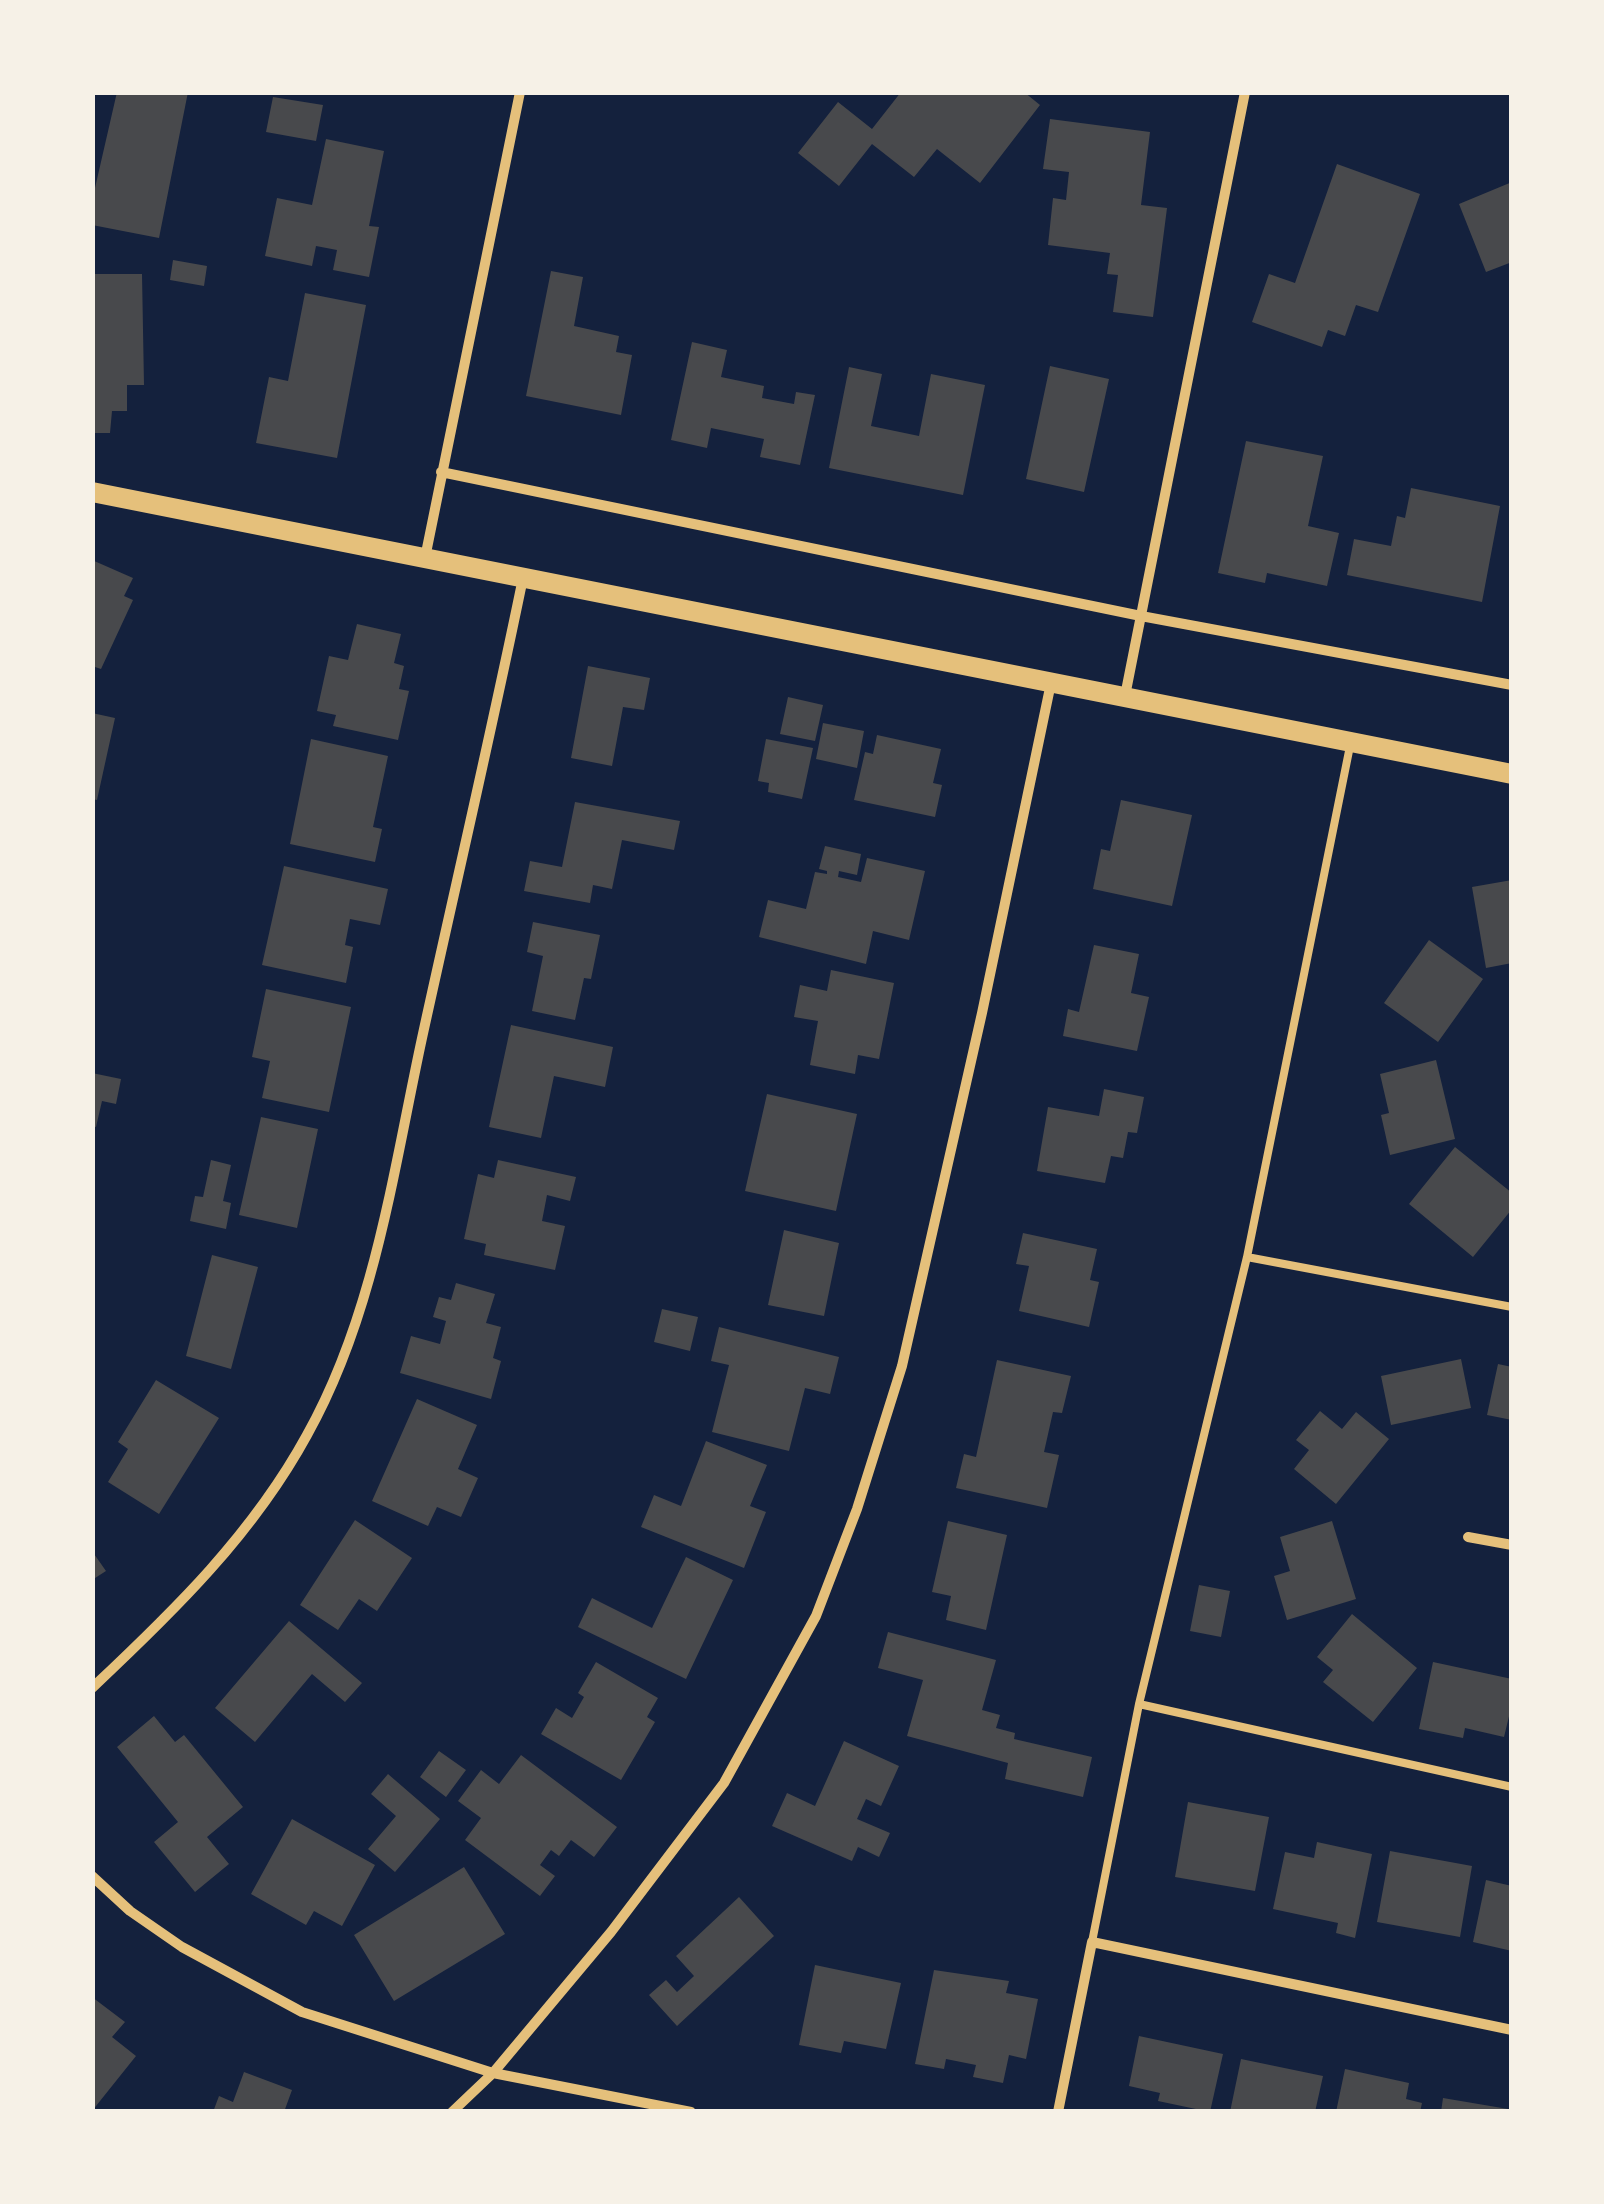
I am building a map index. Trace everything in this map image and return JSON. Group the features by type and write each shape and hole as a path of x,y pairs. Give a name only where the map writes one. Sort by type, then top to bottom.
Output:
{"main road":[{"path":"92,492 1512,774"}],"street":[{"path":"425,558 520,92"},
{"path":"1125,696 1245,92"},
{"path":"442,472 1141,616 1512,685"},
{"path":"92,1688 160,1625 240,1538 308,1434 345,1354 384,1222 524,577"},
{"path":"452,2112 493,2073 611,1932 724,1783 816,1616 857,1510 902,1366 982,1013 1051,682"},
{"path":"1468,1537 1512,1545"},
{"path":"92,1876 130,1911 182,1947 302,2012 493,2073 691,2112"},
{"path":"1058,2112 1092,1942 1512,2030"}],"lane":[{"path":"1092,1942 1140,1704 1247,1257 1350,741"},
{"path":"1247,1257 1512,1307"},
{"path":"1140,1704 1512,1788"}],"building":[{"path":"117,92 188,92 159,238 92,225 92,201"},
{"path":"901,92 1024,92 1040,105 980,183 937,149 914,177 872,144 839,186 798,153 838,102 872,129"},
{"path":"273,97 323,105 316,141 266,132"},
{"path":"1050,119 1150,132 1141,205 1167,208 1153,317 1113,312 1118,275 1107,274 1110,253 1048,245 1053,198 1066,200 1069,172 1043,169"},
{"path":"326,139 384,151 369,226 379,227 369,277 333,270 337,250 316,246 312,266 265,256 277,198 312,205"},
{"path":"1337,164 1420,194 1378,312 1356,305 1345,336 1328,330 1322,347 1252,322 1269,274 1295,283"},
{"path":"1512,182 1512,262 1486,272 1459,204"},
{"path":"173,260 207,266 204,286 170,280"},
{"path":"551,271 583,277 574,326 619,336 616,352 632,355 621,415 526,396"},
{"path":"92,274 142,274 144,385 127,385 127,411 112,411 110,433 92,433"},
{"path":"305,293 366,305 337,458 256,443 269,377 288,381"},
{"path":"692,342 727,350 721,377 764,386 762,398 794,404 796,392 815,395 800,465 760,457 764,439 711,428 707,448 671,440"},
{"path":"1050,366 1109,379 1084,492 1026,479"},
{"path":"849,367 882,374 871,426 919,436 931,374 985,385 963,495 829,468"},
{"path":"1246,441 1323,456 1308,526 1339,533 1327,586 1267,573 1265,583 1218,573"},
{"path":"1411,488 1500,506 1482,602 1347,575 1354,539 1391,546 1397,516 1405,518"},
{"path":"92,560 133,578 124,596 133,600 101,669 92,666"},
{"path":"357,624 401,634 394,663 404,666 399,689 409,691 398,740 333,726 336,715 317,711 329,656 348,660"},
{"path":"588,666 650,678 644,710 623,707 612,766 571,758"},
{"path":"788,697 823,705 815,741 780,734"},
{"path":"92,713 115,718 97,800 92,799"},
{"path":"823,723 864,731 857,768 816,759"},
{"path":"877,735 941,749 933,783 942,785 935,817 854,800 865,752 873,754"},
{"path":"311,739 388,756 373,827 382,829 375,862 290,844"},
{"path":"766,739 813,748 802,799 768,792 769,783 758,781"},
{"path":"1121,800 1192,815 1172,906 1093,889 1101,849 1110,851"},
{"path":"575,802 680,821 674,850 622,840 612,889 593,885 590,903 524,891 530,861 562,867"},
{"path":"825,846 861,854 857,875 839,871 838,877 861,882 867,858 925,871 909,940 873,931 866,964 759,937 768,900 806,909 815,872 827,874 819,869"},
{"path":"284,866 388,889 380,925 350,919 345,945 353,947 346,983 262,965"},
{"path":"1512,880 1512,963 1486,968 1472,887"},
{"path":"533,922 600,935 591,979 584,978 575,1020 532,1011 543,956 527,952"},
{"path":"1429,940 1483,979 1438,1042 1384,1003"},
{"path":"1094,945 1139,954 1131,993 1149,997 1137,1051 1063,1036 1068,1009 1079,1012"},
{"path":"831,970 894,983 879,1059 858,1055 855,1074 810,1065 818,1021 794,1017 800,985 827,991"},
{"path":"266,989 351,1007 329,1112 262,1098 270,1061 252,1057"},
{"path":"511,1025 613,1047 605,1087 554,1076 541,1138 489,1127"},
{"path":"1436,1060 1455,1139 1390,1155 1381,1115 1389,1113 1380,1074"},
{"path":"92,1073 121,1079 116,1104 102,1101 96,1127 92,1126"},
{"path":"1104,1089 1144,1097 1137,1133 1128,1132 1123,1158 1111,1156 1105,1183 1037,1171 1048,1107 1099,1116"},
{"path":"767,1094 857,1114 836,1211 745,1191"},
{"path":"261,1117 318,1129 297,1228 239,1215"},
{"path":"1455,1147 1512,1193 1512,1209 1473,1257 1409,1204"},
{"path":"211,1160 231,1165 223,1201 231,1203 226,1229 190,1221 195,1196 203,1197"},
{"path":"498,1160 576,1177 570,1201 547,1195 542,1221 565,1226 555,1270 484,1255 486,1244 464,1239 478,1174 494,1178"},
{"path":"784,1230 839,1243 824,1316 768,1305"},
{"path":"1023,1233 1097,1249 1090,1280 1099,1282 1089,1327 1019,1311 1029,1266 1016,1264"},
{"path":"212,1255 258,1267 231,1369 186,1356"},
{"path":"456,1283 495,1294 486,1323 501,1327 493,1358 501,1361 491,1399 400,1373 411,1336 440,1344 446,1321 433,1317 439,1297 451,1300"},
{"path":"662,1309 698,1317 690,1351 654,1342"},
{"path":"719,1327 839,1357 830,1394 805,1388 789,1451 712,1432 729,1365 711,1361"},
{"path":"1461,1359 1471,1408 1391,1425 1381,1376"},
{"path":"997,1360 1071,1376 1062,1413 1053,1412 1044,1452 1059,1455 1047,1508 956,1488 964,1454 976,1457"},
{"path":"1498,1364 1512,1367 1512,1420 1487,1415"},
{"path":"156,1380 219,1418 159,1514 108,1482 128,1449 118,1442"},
{"path":"417,1399 477,1425 458,1469 478,1478 461,1517 437,1507 428,1526 372,1501"},
{"path":"1320,1411 1342,1429 1356,1412 1389,1439 1336,1504 1294,1469 1309,1450 1296,1440"},
{"path":"706,1441 767,1465 750,1506 766,1512 744,1568 641,1527 654,1495 681,1506"},
{"path":"355,1520 412,1558 377,1611 359,1599 338,1630 300,1605"},
{"path":"948,1521 1007,1535 986,1630 946,1620 951,1596 932,1592"},
{"path":"1332,1521 1356,1599 1287,1620 1274,1576 1290,1571 1280,1537"},
{"path":"92,1551 106,1571 92,1580"},
{"path":"686,1557 733,1580 686,1679 578,1627 592,1598 652,1628"},
{"path":"1199,1585 1230,1591 1221,1637 1190,1631"},
{"path":"1352,1614 1417,1668 1373,1722 1323,1682 1333,1670 1317,1657"},
{"path":"289,1621 362,1683 345,1702 312,1674 255,1742 215,1708"},
{"path":"888,1632 996,1660 982,1710 1000,1715 996,1728 1015,1733 1014,1739 1092,1757 1083,1797 1005,1779 1008,1763 907,1736 923,1680 878,1668"},
{"path":"596,1662 658,1698 647,1717 655,1722 621,1780 541,1734 556,1708 572,1718 584,1697 578,1693"},
{"path":"1433,1662 1512,1679 1512,1704 1504,1737 1465,1728 1463,1738 1419,1729"},
{"path":"154,1716 175,1742 184,1735 243,1807 207,1837 229,1864 195,1892 154,1842 178,1822 117,1747"},
{"path":"844,1741 899,1766 881,1806 866,1799 857,1819 890,1833 879,1857 858,1847 852,1861 772,1826 787,1793 815,1806"},
{"path":"439,1751 466,1770 446,1797 420,1777"},
{"path":"521,1755 617,1827 594,1857 571,1840 559,1856 551,1850 540,1865 555,1876 540,1896 465,1840 481,1818 458,1801 481,1770 499,1784"},
{"path":"388,1774 440,1819 395,1872 368,1849 396,1816 371,1794"},
{"path":"1188,1802 1269,1817 1255,1891 1175,1877"},
{"path":"292,1819 375,1865 342,1926 314,1911 306,1925 251,1894"},
{"path":"1317,1842 1372,1854 1355,1938 1336,1933 1338,1923 1273,1909 1285,1852 1314,1858"},
{"path":"1390,1851 1472,1866 1460,1937 1377,1922"},
{"path":"464,1867 505,1934 394,2001 354,1935"},
{"path":"1486,1880 1512,1886 1512,1951 1473,1942"},
{"path":"739,1897 774,1936 677,2026 649,1995 666,1980 677,1992 694,1976 676,1956"},
{"path":"815,1965 901,1983 886,2049 844,2041 841,2053 799,2045"},
{"path":"934,1970 1009,1981 1006,1993 1038,1999 1026,2059 1009,2055 1003,2083 973,2077 976,2065 946,2059 944,2069 915,2064"},
{"path":"92,1997 125,2022 112,2037 136,2056 92,2111"},
{"path":"1139,2036 1223,2054 1210,2112 1158,2101 1160,2093 1129,2086"},
{"path":"1241,2059 1323,2076 1315,2112 1230,2112"},
{"path":"1345,2069 1409,2083 1406,2099 1422,2103 1420,2112 1336,2112"},
{"path":"244,2072 292,2090 284,2112 213,2112 219,2096 233,2102"},
{"path":"1443,2098 1508,2109 1508,2112 1441,2112"}]}
